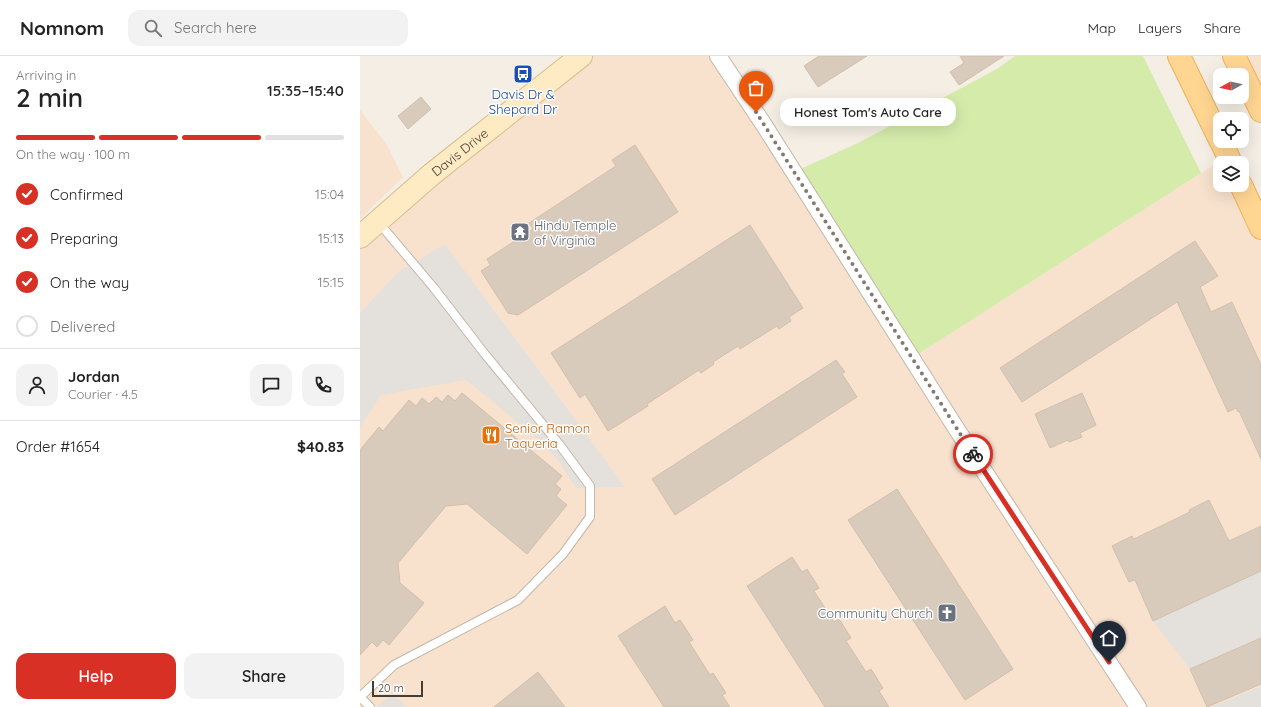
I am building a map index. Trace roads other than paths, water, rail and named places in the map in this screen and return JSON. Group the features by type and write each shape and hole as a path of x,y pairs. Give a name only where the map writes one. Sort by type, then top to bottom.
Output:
{"main road":[{"name":"Davis Drive","path":"360,237 432,174 581,56"},
{"path":"1179,56 1213,126"},
{"path":"1234,56 1261,111"},
{"path":"1244,192 1261,228"}],"street":[{"path":"718,56 764,125 954,425 1138,707"}],"lane":[{"path":"370,707 360,697 394,665 518,600 563,554 590,517 590,486 434,288 378,222"}],"place":[{"name":"Davis Dr & Shepard Dr","path":"523,74"},
{"name":"Honest Tom's Auto Care","path":"756,112"},
{"name":"Hindu Temple of Virginia","path":"520,232"},
{"name":"Senior Ramon Taqueria","path":"491,435"},
{"name":"Community Church","path":"947,613"}]}
